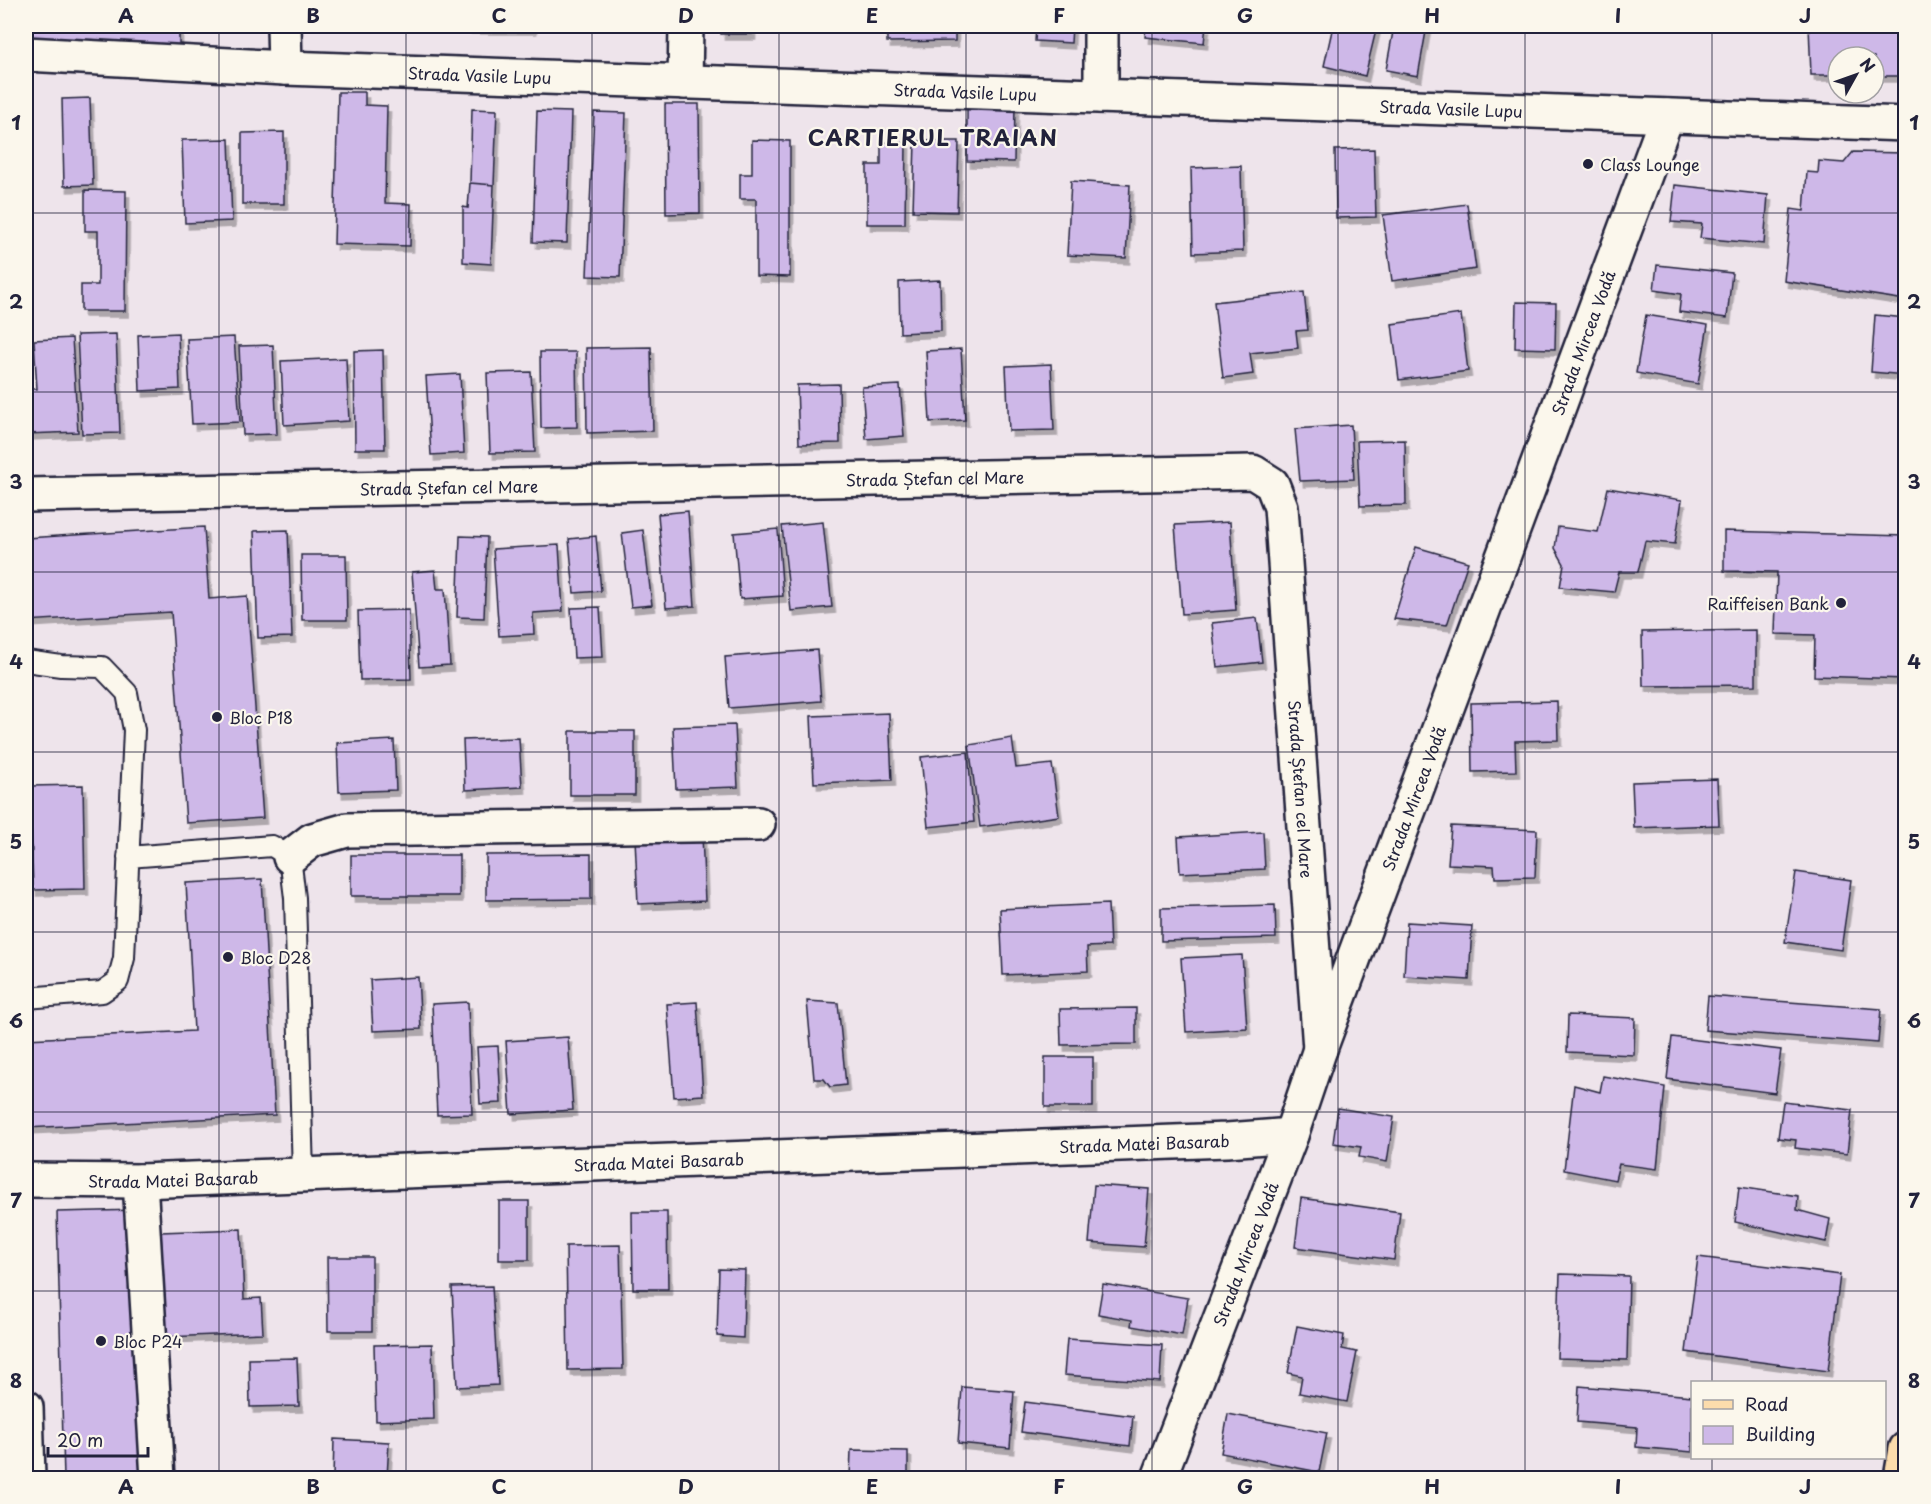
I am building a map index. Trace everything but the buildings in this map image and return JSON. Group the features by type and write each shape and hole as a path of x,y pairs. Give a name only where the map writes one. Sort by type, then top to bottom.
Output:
{"main road":[{"path":"1901,1479 1905,1449"}],"street":[{"path":"284,26 285,68"},
{"path":"686,26 686,82"},
{"path":"1101,26 1101,96"},
{"name":"Strada Vasile Lupu","path":"26,54 285,68 1905,124"},
{"name":"Strada Mircea Vodă","path":"1159,1479 1291,1135 1320,1049 1667,116"},
{"name":"Strada Ștefan cel Mare","path":"26,495 1253,472 1272,484 1281,507 1320,1049"},
{"path":"290,857 312,840 347,830 758,824"},
{"name":"Strada Matei Basarab","path":"26,1180 140,1181 303,1173 1227,1140 1291,1135"},
{"path":"140,1181 158,1479"},
{"path":"26,1407 27,1472"}],"lane":[{"path":"26,661 102,668 127,693 134,729 124,958 118,981 102,992 26,998"},
{"path":"128,857 272,846 290,857 295,898 303,1173"}],"place":[{"name":"Class Lounge","path":"1588,164"},
{"name":"Raiffeisen Bank","path":"1841,603"},
{"name":"Bloc P18","path":"217,717"},
{"name":"Bloc D28","path":"228,957"},
{"name":"Bloc P24","path":"101,1341"}],"district":[{"name":"CARTIERUL TRAIAN","path":"933,136"}]}
